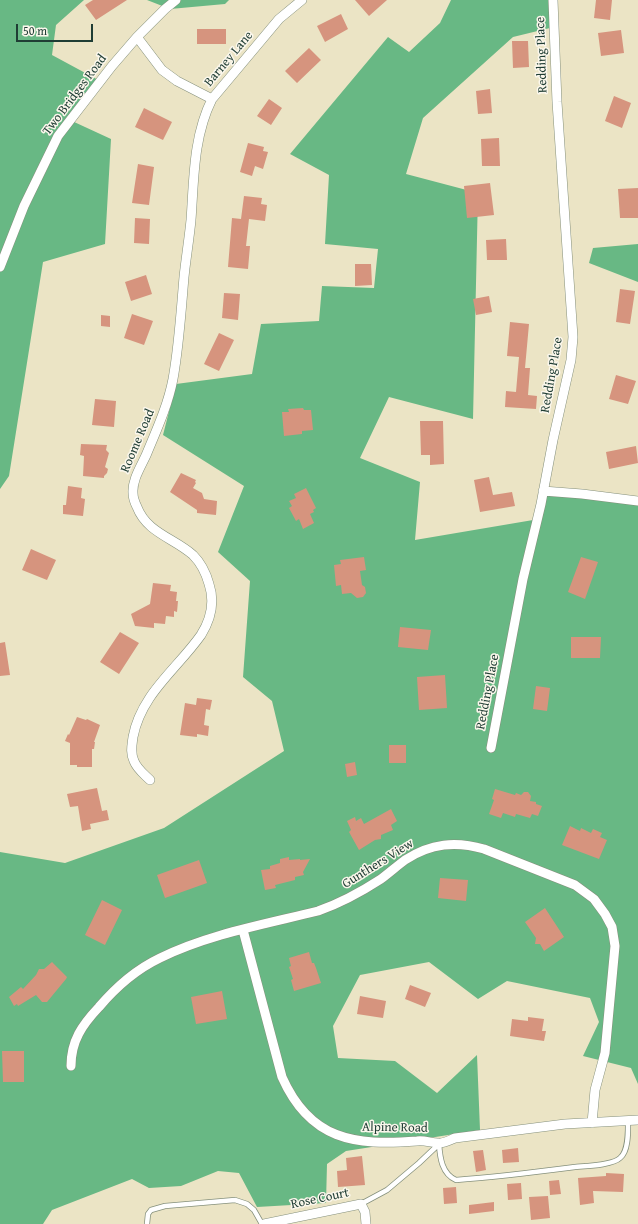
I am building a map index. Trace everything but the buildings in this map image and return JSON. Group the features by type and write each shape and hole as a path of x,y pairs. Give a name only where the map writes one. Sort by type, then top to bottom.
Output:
{"street":[{"name":"Two Bridges Road","path":"0,267 24,206 58,136 112,66 137,37 176,0"},
{"name":"Barney Lane","path":"137,37 162,70 177,82 212,99 279,19 302,0"},
{"name":"Redding Place","path":"491,748 523,579 571,360 574,337 557,110 553,0"},
{"name":"Roome Road","path":"150,780 138,768 134,761 132,752 137,721 150,696 193,647 207,626 211,613 211,589 200,563 187,550 147,524 138,510 132,493 137,476 164,411 173,381 179,346 196,154 205,112 212,99"},
{"path":"543,491 638,501"},
{"name":"Gunthers View","path":"71,1066 71,1054 75,1039 90,1017 111,992 135,973 160,958 207,939 334,906 362,891 406,860 422,851 435,846 453,844 469,845 484,849 575,886 594,899 606,914 612,927 615,946 605,1053 595,1090 592,1123"},
{"name":"Alpine Road","path":"243,930 278,1065 287,1089 301,1109 321,1126 334,1133 362,1142 388,1143 424,1140 439,1144 455,1138 565,1124 638,1120"},
{"name":"Rose Court","path":"263,1224 361,1204 365,1212 366,1224"}],"lane":[{"path":"439,1144 440,1160 449,1177 456,1180 614,1162 621,1158 627,1142 628,1120"},
{"path":"361,1204 387,1190 439,1144"},
{"path":"147,1224 148,1214 151,1210 164,1206 235,1200 247,1204 254,1210 263,1224"}],"green space":[{"path":"0,0 84,0 56,25 52,55 102,82 72,121 111,139 105,244 43,262 9,476 0,489"},
{"path":"147,0 229,0 225,4 170,9"},
{"path":"451,0 551,0 554,27 513,37 423,118 406,174 478,193 473,419 389,397 360,458 420,482 415,540 539,519 546,491 638,501 638,1084 631,1068 583,1056 599,1022 590,998 507,981 478,999 429,962 360,975 333,1026 338,1058 395,1061 437,1093 477,1055 480,1130 346,1151 327,1164 326,1203 257,1207 239,1173 218,1171 181,1186 149,1188 132,1179 52,1210 43,1224 0,1224 0,852 65,863 164,828 284,751 272,701 243,677 250,581 218,552 244,486 163,435 176,384 252,374 261,324 319,321 322,286 374,288 378,249 325,244 329,175 290,154 388,37 409,52 440,23"},
{"path":"638,244 638,282 589,263 593,248"}]}
